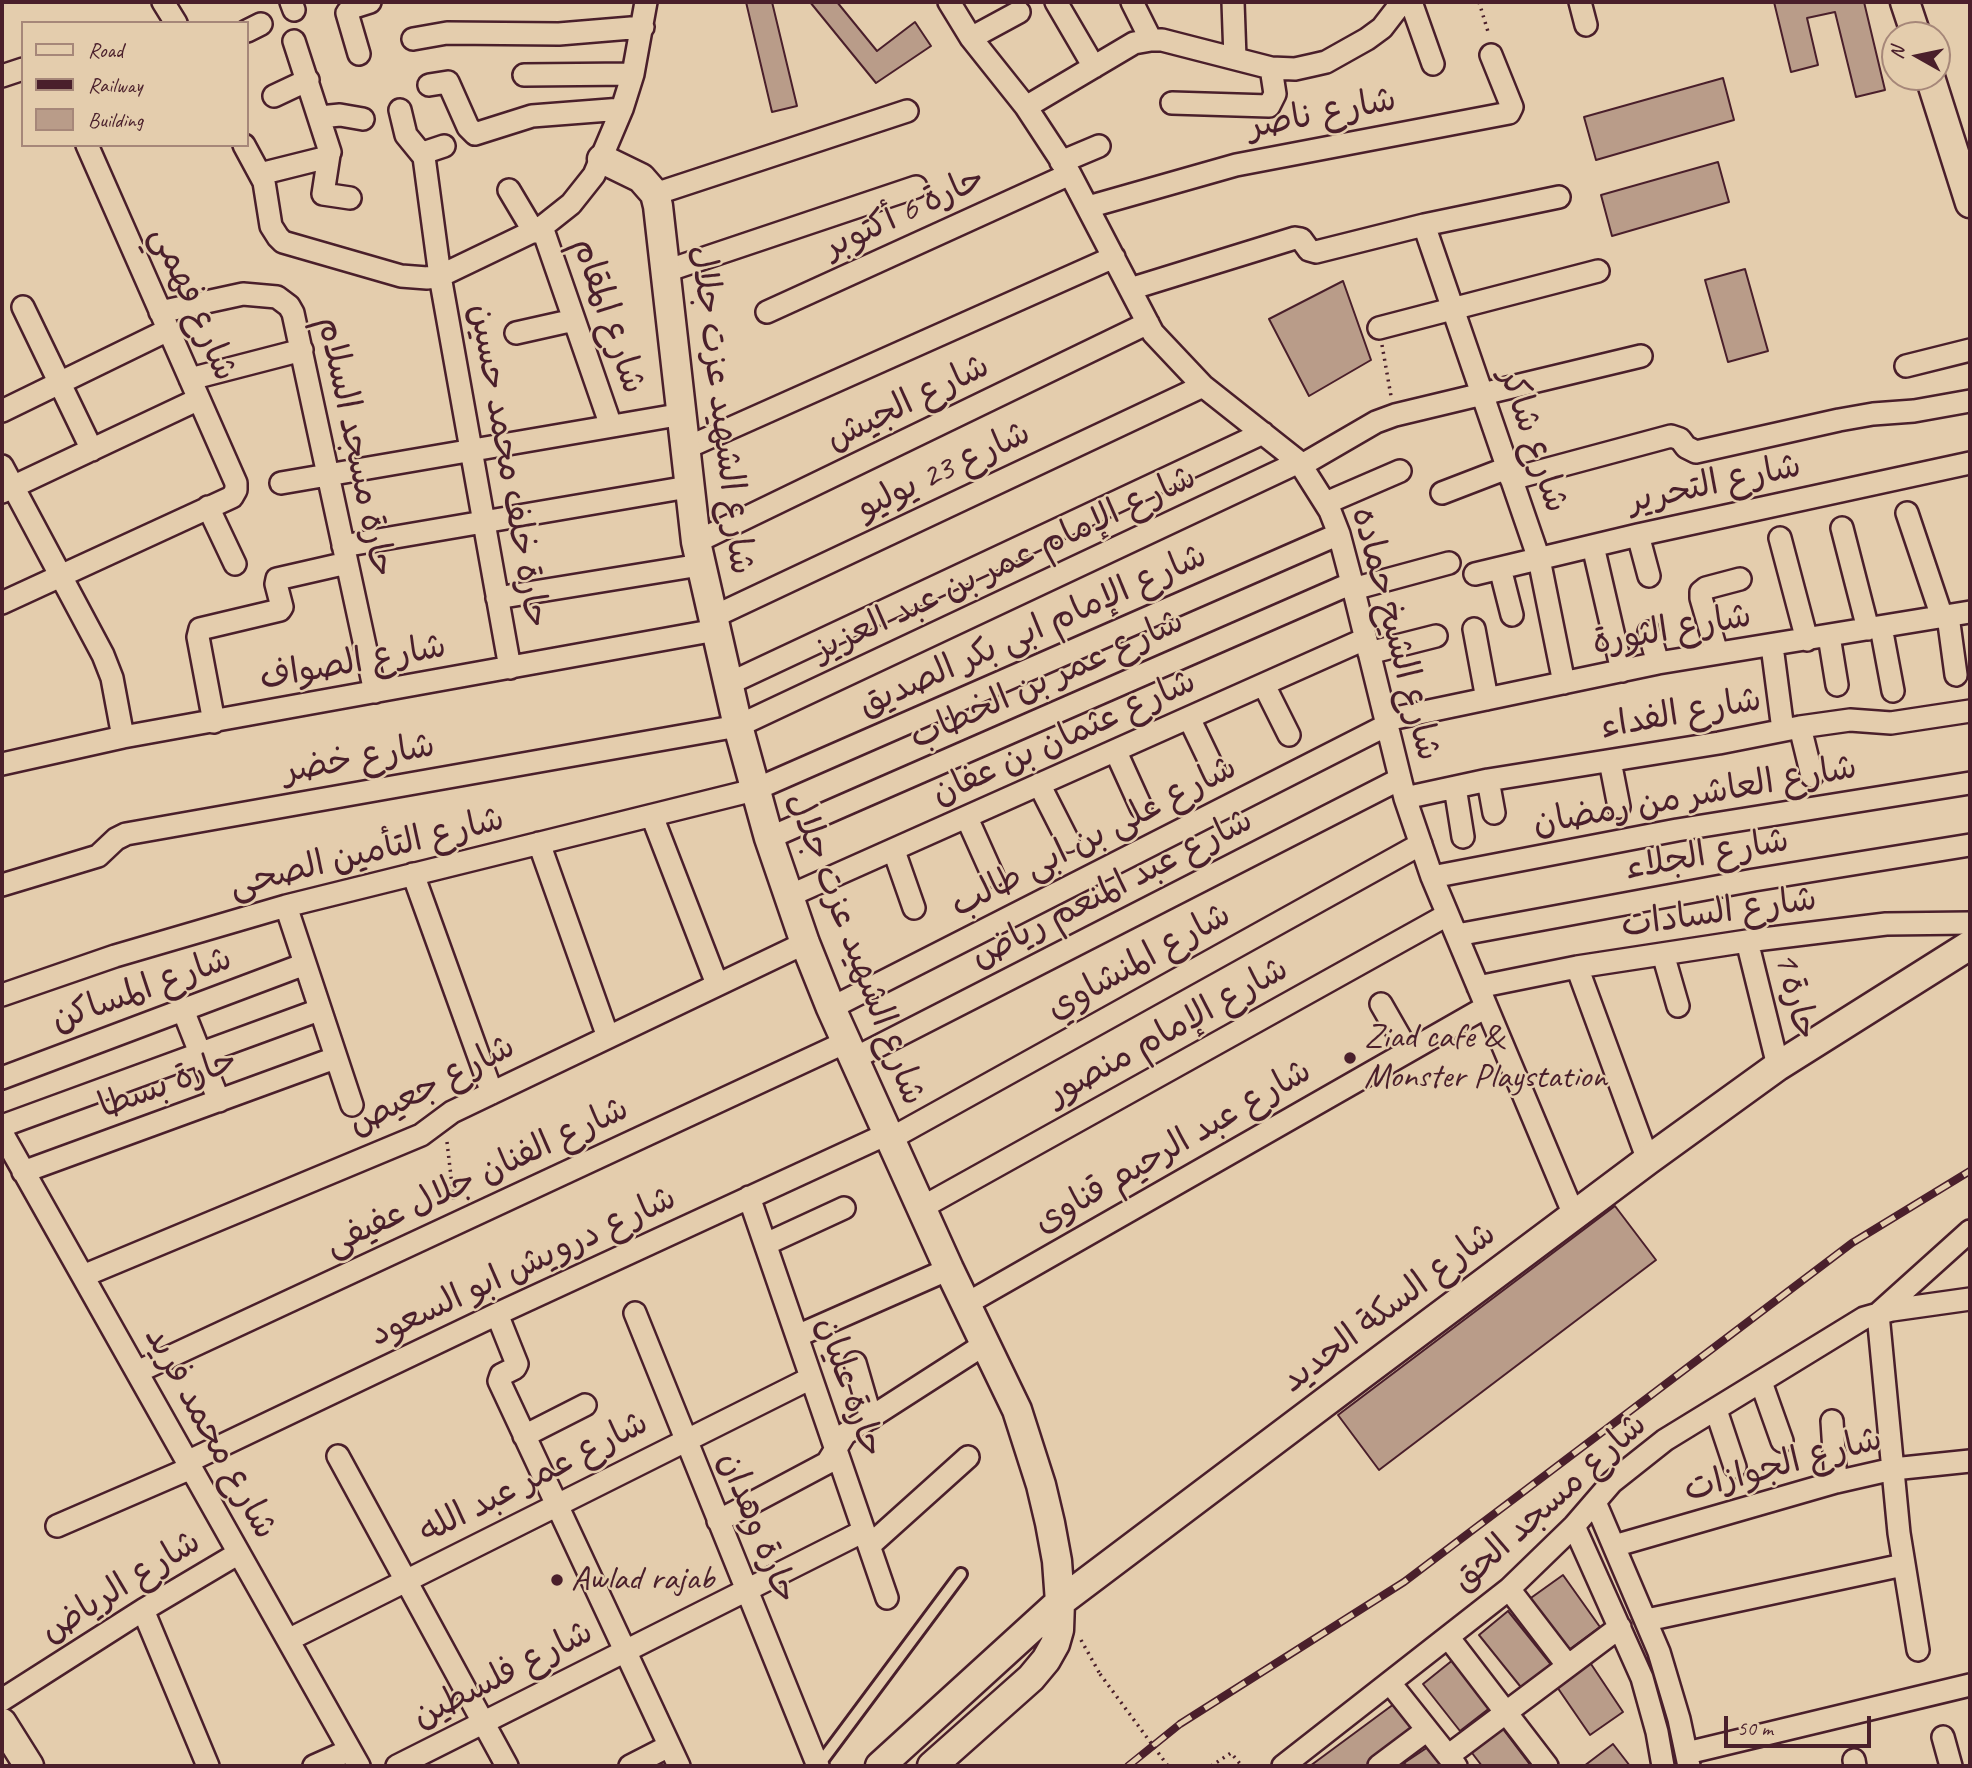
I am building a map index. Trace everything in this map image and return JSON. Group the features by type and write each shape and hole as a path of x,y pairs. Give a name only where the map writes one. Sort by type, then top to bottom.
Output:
{"street":[{"path":"359,54 347,13 351,8 370,2"},
{"path":"245,147 266,190 271,226 283,242 401,276 440,276 538,229 557,216 583,191 594,176 622,109 633,74 646,2"},
{"name":"شارع الشيخ حماده","path":"948,2 971,38 1026,107 1066,168 1148,323 1163,344 1203,386 1301,464 1326,503 1339,534 1403,788 1432,877 1574,1215"},
{"path":"1056,2 1094,67"},
{"path":"1132,2 1151,40"},
{"path":"1233,2 1235,58"},
{"path":"1026,107 1134,43 1151,40 1162,40 1271,68 1295,69 1326,62 1352,49 1382,28 1402,2"},
{"path":"1411,2 1433,64"},
{"path":"1580,2 1586,25"},
{"path":"1905,2 1911,21"},
{"path":"971,38 1018,12"},
{"path":"412,39 447,33 559,34 643,27"},
{"path":"295,41 330,148 323,194 350,198"},
{"name":"شارع ناصر","path":"1088,207 1236,165 1509,113 1512,107 1490,46"},
{"path":"1172,103 1269,106 1275,94 1271,68"},
{"path":"2,76 21,70"},
{"path":"524,75 633,74"},
{"path":"274,96 308,80"},
{"path":"429,85 448,82 468,127 475,134 532,116 622,109"},
{"path":"1934,91 1970,203"},
{"path":"400,110 398,134 408,138 423,153 444,146"},
{"path":"602,159 642,178 654,194 907,111"},
{"path":"320,117 340,115 363,119"},
{"name":"حارة 6 أكتوبر","path":"767,312 1066,168 1099,146"},
{"name":"شارع فهمي","path":"88,147 236,483 236,491 232,496 208,507"},
{"name":"حارة خلف محمد حسين","path":"423,153 440,276 510,668"},
{"path":"260,174 329,155"},
{"path":"666,271 916,187"},
{"name":"شارع المقام","path":"509,190 538,229 575,320 611,426"},
{"name":"شارع الشهيد عزت جلال","path":"654,194 666,271 683,414 688,487 698,554 754,790 805,943 831,1008 949,1269 1017,1410 1041,1485 1058,1561 1059,1630 1046,1660 1031,1678 932,1766"},
{"path":"1130,289 1295,238 1301,239 1311,251 1316,252 1423,225 1559,197"},
{"name":"شارع شاكر","path":"1423,225 1539,559 1564,683"},
{"path":"685,448 1114,257"},
{"path":"1379,328 1598,271"},
{"name":"حارة مسجد السلام","path":"2,411 59,383 164,321 232,295 277,298 289,306 302,350 375,692"},
{"path":"23,307 92,450"},
{"path":"516,333 575,320"},
{"name":"شارع الجيش","path":"497,598 698,554 1148,323"},
{"path":"190,379 302,350"},
{"path":"1906,366 1970,350"},
{"name":"شارع الإمام عمر بن عبد العزيز","path":"738,726 1301,464 1376,422 1395,415 1641,356"},
{"name":"شارع 23 يوليو","path":"715,624 1203,386"},
{"path":"7,490 199,399"},
{"path":"1442,493 1509,474 1671,436 1680,439 1686,447 1696,452 1839,420 1970,401"},
{"path":"281,483 683,414"},
{"path":"728,684 1263,433"},
{"name":"شارع التحرير","path":"1475,574 1638,535 1970,463"},
{"path":"2,466 7,490 59,576 108,666 123,737"},
{"path":"1326,503 1400,471"},
{"path":"214,722 198,637 200,629 280,610 282,607 277,579 345,554 484,523 688,487"},
{"path":"2,603 208,507 235,564"},
{"path":"1907,513 1945,616 1956,675"},
{"path":"1842,528 1893,691"},
{"name":"شارع الإمام ابى بكر الصديق","path":"754,790 1339,534"},
{"path":"1638,535 1649,576"},
{"path":"1780,538 1807,640"},
{"path":"1593,546 1622,671"},
{"name":"شارع عمر بن الخطاب","path":"769,838 1352,586 1449,563"},
{"path":"1500,568 1512,615"},
{"path":"1717,653 1701,595 1706,588 1740,579"},
{"name":"شارع الثورة","path":"1386,722 1658,663 1970,612"},
{"name":"شارع الصواف","path":"2,764 123,737 510,668 715,624"},
{"path":"1474,629 1487,699"},
{"path":"1649,632 1658,663"},
{"name":"شارع عثمان بن عفان","path":"789,896 1264,685 1367,646 1436,636"},
{"path":"1829,636 1837,685"},
{"path":"1772,646 1791,729 1812,776"},
{"path":"1264,685 1289,735"},
{"name":"شارع الفداء","path":"1403,788 1455,787 1850,720 1891,723 1970,711"},
{"path":"1189,718 1214,770"},
{"name":"شارع على بن ابى طالب","path":"831,1008 1386,722"},
{"name":"شارع خضر","path":"2,885 98,856 116,839 126,834 738,726"},
{"path":"1116,752 1141,807"},
{"path":"1610,761 1619,807"},
{"path":"1488,780 1494,813"},
{"name":"شارع العاشر من رمضان","path":"1432,877 1677,830 1970,783"},
{"path":"1039,784 1068,841"},
{"path":"1455,787 1463,837"},
{"name":"شارع عبد المنعم رياض","path":"850,1051 1403,788"},
{"name":"شارع التأمين الصحى","path":"2,995 115,956 286,906 754,790"},
{"path":"652,816 717,984"},
{"path":"967,818 993,876"},
{"path":"539,843 608,1037"},
{"name":"شارع المنشاوي","path":"888,1136 1421,844"},
{"name":"شارع الجلاء","path":"1457,935 1754,880 1970,845"},
{"path":"894,851 914,908"},
{"path":"413,874 492,1093"},
{"path":"286,906 352,1105"},
{"name":"شارع الإمام منصور","path":"921,1208 1447,915"},
{"name":"شارع السادات","path":"1482,997 1577,967 1747,941 1886,924 1970,923"},
{"name":"حارة 1","path":"1747,941 1778,1066"},
{"name":"شارع جعيص","path":"83,1276 421,1135 444,1118 492,1093 805,943"},
{"name":"شارع السكة الحديد","path":"880,1766 1060,1602 1647,1160 1778,1066 1970,944"},
{"path":"1662,954 1678,1006"},
{"name":"شارع المساكن","path":"2,1078 304,964"},
{"path":"1577,967 1647,1160"},
{"name":"شارع عبد الرحيم قناوى","path":"966,1304 1408,1051 1482,997"},
{"path":"1381,1004 1408,1051"},
{"path":"183,1010 219,1101"},
{"path":"2,1126 319,1010"},
{"name":"شارع الفنان جلال عفيفى","path":"137,1372 457,1223 850,1051"},
{"name":"حارة بسطا","path":"23,1172 335,1058"},
{"name":"شارع محمد فريد","path":"2,1133 354,1758"},
{"name":"شارع درويش ابو السعود","path":"57,1526 189,1465 497,1314 888,1136"},
{"name":"حارة عليان","path":"749,1197 887,1598"},
{"path":"766,1244 844,1208"},
{"path":"1878,1314 1970,1231"},
{"path":"797,1336 949,1269"},
{"path":"1878,1314 1970,1299"},
{"name":"حارة وهدان","path":"635,1313 818,1766"},
{"path":"497,1314 517,1364 501,1375 499,1381 679,1766"},
{"path":"1878,1314 1903,1565 1917,1650"},
{"name":"شارع مسجد الحق","path":"1283,1766 1508,1589 1574,1526 1612,1482 1641,1458 1665,1440 1849,1326 1878,1314"},
{"path":"718,1521 827,1464 845,1434 985,1344"},
{"path":"855,1363 871,1418"},
{"name":"شارع عمر عبد الله","path":"288,1640 811,1378"},
{"path":"1761,1382 1782,1441"},
{"path":"524,1436 585,1405"},
{"path":"1716,1410 1735,1467"},
{"path":"1832,1421 1836,1482"},
{"path":"338,1456 507,1766"},
{"name":"شارع فلسطين","path":"397,1766 746,1590 866,1539 968,1457"},
{"name":"شارع الجوازات","path":"1614,1546 1892,1468 1970,1461"},
{"path":"1595,1502 1647,1620 1670,1685 1688,1760 1970,1685"},
{"path":"1574,1526 1632,1652 1651,1705 1663,1766"},
{"name":"شارع الرياض","path":"2,1700 143,1610 239,1553"},
{"path":"1647,1620 1903,1565"},
{"path":"1508,1589 1568,1666"},
{"path":"143,1610 208,1766"},
{"path":"1391,1683 1452,1761 1506,1712 1620,1627"},
{"path":"1448,1637 1547,1766"},
{"path":"2,1723 19,1762"},
{"path":"1384,1765 1427,1730"},
{"path":"1943,1737 1951,1766"},
{"path":"630,1766 669,1746"},
{"path":"314,1766 354,1758"}],"lane":[{"path":"818,1766 961,1574"}],"path":[{"path":"1479,2 1490,46"},
{"path":"1379,328 1395,415"},
{"path":"444,1118 457,1223"},
{"path":"1079,1636 1100,1674 1168,1766"},
{"path":"1211,1766 1231,1753 1242,1766"}],"building":[{"path":"746,2 772,2 797,106 772,112"},
{"path":"810,2 837,2 877,51 915,22 931,46 876,83"},
{"path":"1774,2 1864,2 1881,73 1881,91 1856,97 1835,12 1807,18 1818,65 1791,72"},
{"path":"1723,78 1734,120 1596,160 1584,117"},
{"path":"1718,162 1729,202 1612,236 1601,195"},
{"path":"1745,269 1768,351 1728,362 1705,280"},
{"path":"1343,281 1371,360 1309,396 1269,319"},
{"path":"1615,1206 1656,1260 1379,1470 1338,1415"},
{"path":"1563,1575 1600,1627 1566,1652 1528,1600"},
{"path":"1508,1611 1553,1667 1524,1691 1479,1635"},
{"path":"1454,1659 1491,1707 1460,1731 1423,1684"},
{"path":"1589,1661 1623,1712 1590,1735 1555,1684"},
{"path":"1398,1701 1418,1728 1366,1766 1310,1766"},
{"path":"1500,1725 1531,1766 1482,1766 1469,1749"},
{"path":"1613,1744 1630,1766 1584,1766"},
{"path":"1428,1747 1442,1766 1407,1766 1404,1763"}],"railway":[{"path":"1128,1766 1180,1724 1404,1582 1852,1243 1970,1171"}],"place":[{"name":"Ziad cafe & Monster Playstation","path":"1350,1058"},
{"name":"Awlad rajab","path":"557,1580"}]}
